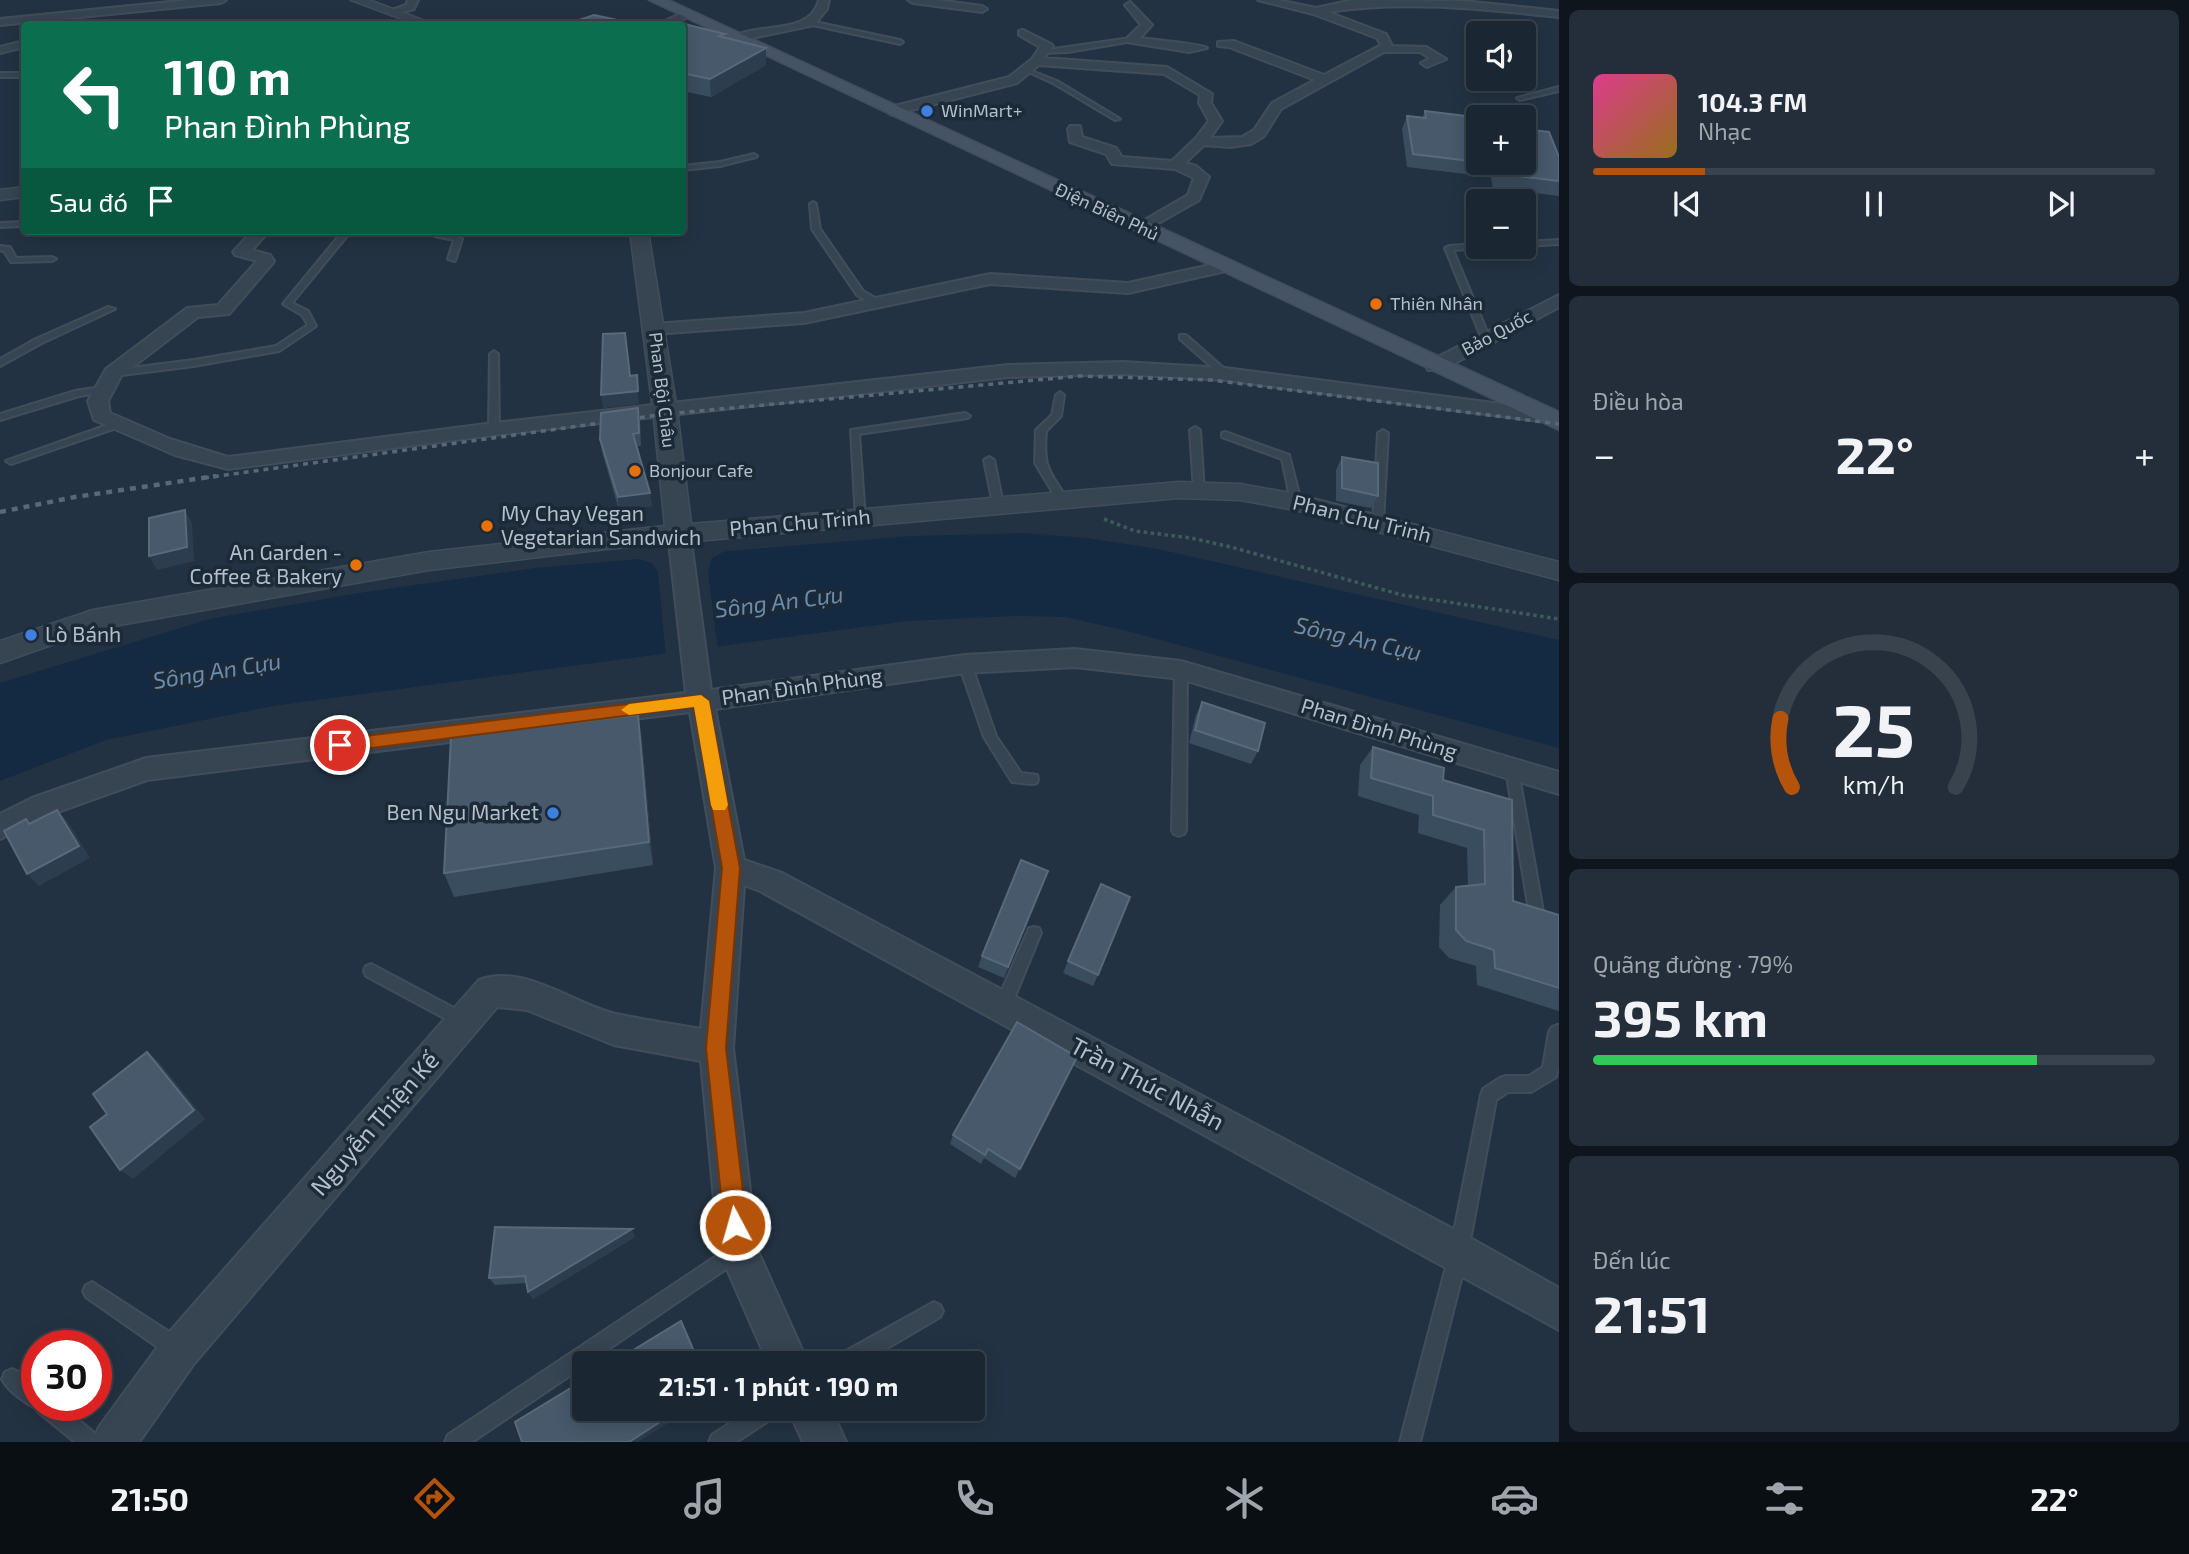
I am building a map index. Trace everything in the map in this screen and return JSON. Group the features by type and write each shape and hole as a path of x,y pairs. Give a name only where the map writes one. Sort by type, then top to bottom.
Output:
{"main road":[{"name":"Điện Biên Phủ","path":"656,0 1553,419"}],"street":[{"path":"0,22 30,13 221,0"},
{"path":"360,0 394,18 416,21"},
{"path":"394,18 410,7 412,0"},
{"path":"738,38 810,23 822,9 824,0"},
{"path":"913,0 982,9"},
{"path":"1263,0 1316,11 1382,43 1416,48 1440,59 1427,63"},
{"path":"1316,11 1363,1 1459,2 1559,13"},
{"path":"144,21 142,14 146,4"},
{"path":"1130,5 1147,25 1131,40"},
{"path":"671,21 687,15"},
{"path":"892,111 1013,80 1046,46 1023,33"},
{"path":"1131,40 1189,49 1201,48"},
{"path":"1222,44 1230,43 1322,79"},
{"path":"1201,141 1246,141 1259,133 1276,106 1382,43"},
{"path":"0,50 21,45"},
{"path":"1035,60 1167,71 1206,94 1205,103 1216,121 1201,141 1175,166"},
{"path":"1075,129 1075,139 1111,151 1117,162 1175,166 1191,169 1202,177 1194,197 1141,228"},
{"path":"0,195 21,192"},
{"path":"257,235 241,253 264,258 266,261 223,310 193,312 113,373 97,401 101,416 116,425 228,463 494,429 1008,371 1123,368 1226,374 1553,419"},
{"name":"Phan Bội Châu","path":"640,235 665,411 680,542"},
{"path":"654,330 788,321 990,279 1128,288 1224,267"},
{"name":"Bảo Quốc","path":"1435,366 1559,300"},
{"name":"Phan Chu Trinh","path":"0,652 93,620 429,561 680,542 860,518 998,504 1199,491 1240,492 1296,502 1559,571"},
{"path":"680,542 694,665 731,868 716,1048 738,1251 783,1351"},
{"name":"Phan Đình Phùng","path":"0,827 42,806 146,769 701,701 965,664 1075,657 1181,670 1559,783"},
{"name":"Trần Thúc Nhẫn","path":"731,868 771,882 1459,1252 1559,1310"},
{"name":"Nguyễn Thiện Kế","path":"114,1442 179,1351 490,991 528,995 614,1029 716,1048"},
{"path":"815,1421 825,1442"}],"lane":[{"path":"810,23 900,42"},
{"path":"1116,119 1055,82 1035,60 1069,50 1131,40"},
{"path":"0,75 21,75"},
{"path":"1520,99 1559,89"},
{"path":"686,168 720,164 754,156"},
{"path":"813,204 816,229 860,293 877,303"},
{"path":"0,225 21,224"},
{"path":"113,373 194,363 279,348 312,326 305,313 287,304 344,235"},
{"path":"442,235 458,239 452,259"},
{"path":"1536,244 1559,243"},
{"path":"0,247 7,249 14,260 52,259"},
{"path":"1466,247 1449,248 1486,339"},
{"path":"0,363 39,341 111,309"},
{"path":"1183,337 1226,374"},
{"path":"494,354 494,429"},
{"path":"0,416 78,393 101,390"},
{"path":"1060,395 1056,416 1041,430 1039,453 1040,463 1068,499"},
{"path":"860,518 854,432 965,416"},
{"path":"11,461 116,425"},
{"path":"1195,430 1199,491"},
{"path":"1378,522 1383,433"},
{"path":"1226,435 1286,457 1296,502"},
{"path":"989,460 998,504"},
{"path":"965,664 990,737 1017,778 1032,779"},
{"path":"1178,830 1181,670"},
{"path":"1512,770 1537,917"},
{"path":"1003,1006 1034,933"},
{"path":"371,971 464,1021"},
{"path":"1410,1442 1459,1252 1489,1095 1506,1084 1531,1084 1550,1072 1557,1032"},
{"path":"455,1442 738,1251"},
{"path":"93,1291 179,1351"},
{"path":"865,1351 934,1311"},
{"path":"12,1379 21,1386"},
{"path":"64,1421 90,1442"},
{"path":"719,1442 751,1421"}],"path":[{"path":"1068,499 1116,527 1158,536 1191,538 1352,583 1442,604 1559,619"}],"water":[{"name":"Sông An Cựu","path":"1025,533 1087,538 1158,549 1559,640 1559,748 1127,631 1065,617 1015,616 908,621 273,706 106,740 0,781 0,683 209,619 365,592 535,568 912,536"}],"pier":[{"path":"728,549 711,559 708,573 718,651 666,658 658,572 652,563 633,557"}],"building":[{"path":"594,15 622,21 576,21"},
{"path":"686,24 766,48 710,79 686,74"},
{"path":"1425,111 1466,116 1466,160 1413,154 1407,116 1426,118"},
{"path":"1536,130 1549,132 1559,157 1559,181 1508,175 1536,175"},
{"path":"625,333 630,376 637,375 638,391 601,395 603,334"},
{"path":"638,408 639,433 633,434 650,493 618,497 600,439 601,413"},
{"path":"1342,457 1378,463 1378,496 1342,488"},
{"path":"185,510 187,547 149,556 149,518"},
{"path":"1202,702 1265,723 1258,751 1195,730"},
{"name":"Ben Ngu Market","path":"638,715 649,842 444,873 451,737"},
{"path":"1373,747 1444,768 1443,780 1512,800 1513,901 1559,915 1559,988 1495,968 1494,950 1466,941 1456,930 1456,887 1485,884 1484,830 1433,815 1433,796 1371,778"},
{"path":"57,810 79,846 27,874 4,831 26,819 29,824"},
{"path":"1021,860 1048,871 1008,967 982,956"},
{"path":"1101,884 1130,897 1098,975 1068,961"},
{"path":"1017,1022 1077,1057 1020,1169 988,1149 985,1155 953,1135"},
{"path":"147,1052 194,1110 120,1170 90,1127 107,1114 93,1094"},
{"path":"495,1227 632,1229 528,1292 525,1276 489,1278"},
{"path":"681,1321 694,1351 632,1351"},
{"path":"572,1387 572,1421 661,1421 629,1442 522,1442 515,1422"}],"railway":[{"path":"204,478 666,414 1080,376 1211,380 1559,424"},
{"path":"0,512 75,497 216,476"}],"slow traffic":[{"path":"629,710 701,701 719,805"}],"place":[{"name":"WinMart+","path":"927,111"},
{"name":"Thiên Nhân","path":"1376,304"},
{"name":"Bonjour Cafe","path":"635,471"},
{"name":"My Chay Vegan Vegetarian Sandwich","path":"487,526"},
{"name":"An Garden - Coffee & Bakery","path":"356,565"},
{"name":"Lò Bánh","path":"31,635"},
{"name":"Ben Ngu Market","path":"553,813"}],"route":[{"path":"340,745 701,701 731,868 716,1048 735,1225"}]}
